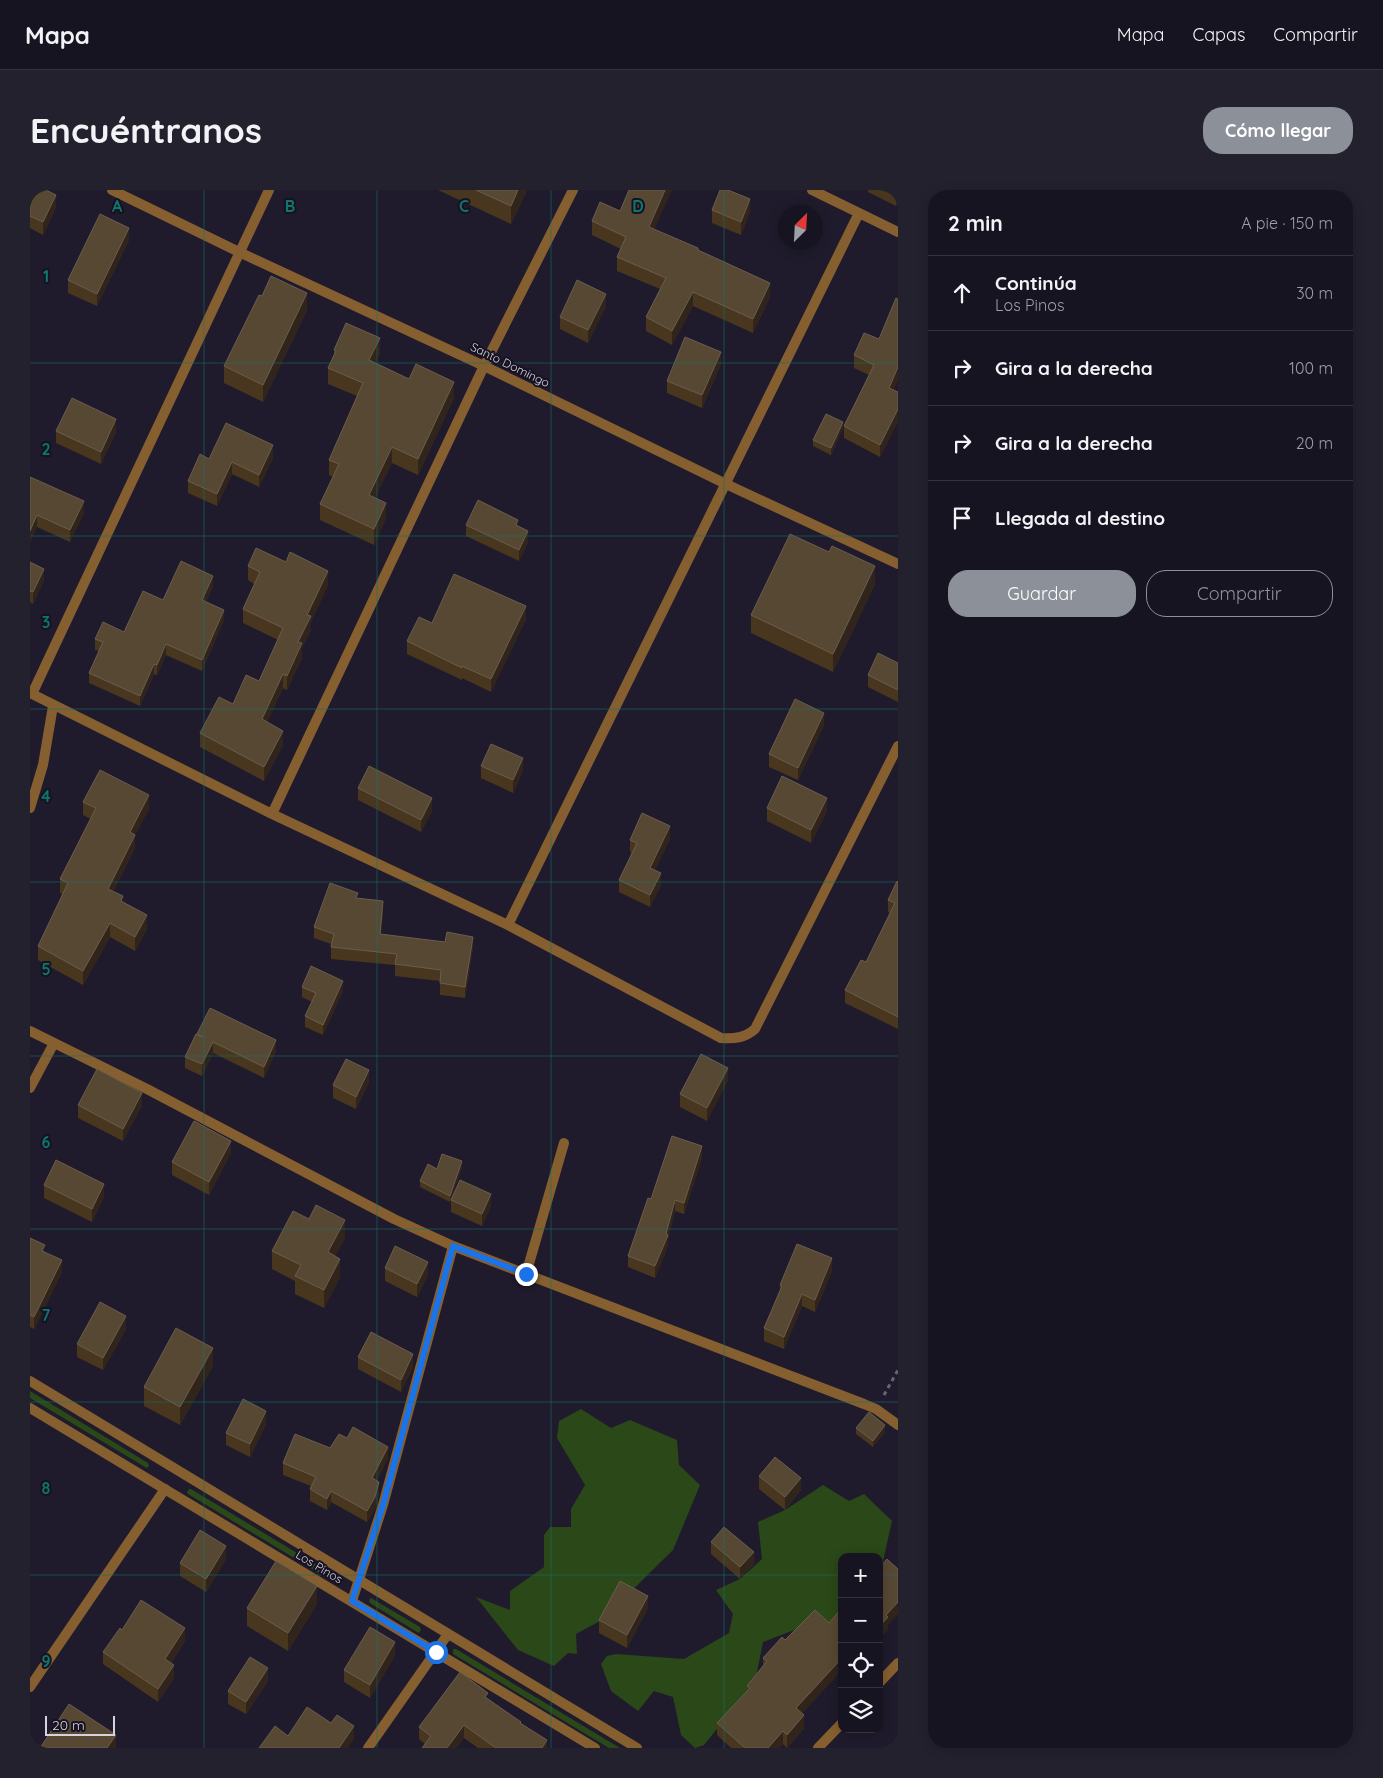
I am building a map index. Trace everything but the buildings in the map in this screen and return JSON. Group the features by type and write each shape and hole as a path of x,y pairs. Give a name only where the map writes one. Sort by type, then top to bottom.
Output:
{"street":[{"name":"Santo Domingo","path":"112,190 239,252 484,366 726,484 898,564"},
{"path":"269,190 31,694 272,814 508,925 721,1038 733,1038 750,1034 755,1029 898,746"},
{"path":"272,814 484,366 573,190"},
{"path":"812,190 898,232"},
{"path":"508,925 859,213"},
{"path":"30,808 44,765 53,706"},
{"path":"30,1031 147,1089 394,1219 453,1246 876,1409 898,1424"},
{"path":"30,1088 54,1043"},
{"path":"526,1274 564,1142"},
{"path":"352,1601 383,1505 453,1246"},
{"path":"30,1381 637,1748"},
{"name":"Los Pinos","path":"30,1408 595,1748"},
{"path":"30,1687 165,1489"},
{"path":"368,1748 448,1634"},
{"path":"883,1679 898,1663"},
{"path":"818,1748 838,1727"}],"path":[{"path":"876,1409 898,1370"}],"green space":[{"path":"30,1391 148,1463 149,1466 145,1467 30,1398"},
{"path":"581,1409 611,1428 630,1420 677,1440 679,1465 700,1485 673,1550 602,1620 576,1634 577,1654 568,1653 554,1666 518,1650 476,1597 510,1610 510,1591 544,1567 544,1535 550,1527 571,1527 571,1509 585,1485 557,1438 559,1421"},
{"path":"823,1485 849,1501 864,1494 892,1521 883,1561 883,1553 838,1553 838,1632 815,1622 763,1642 755,1682 704,1745 695,1748 681,1735 673,1697 654,1691 638,1711 611,1691 601,1664 607,1656 616,1654 684,1659 729,1633 733,1614 716,1590 740,1579 762,1559 758,1522 785,1510"},
{"path":"189,1489 340,1579 342,1581 341,1584 337,1584 188,1494"},
{"path":"371,1598 420,1627 419,1633 370,1603 369,1600"},
{"path":"453,1649 456,1649 620,1748 609,1748 453,1654"}],"route":[{"path":"436,1652 352,1601 383,1505 453,1246 526,1274"}]}
